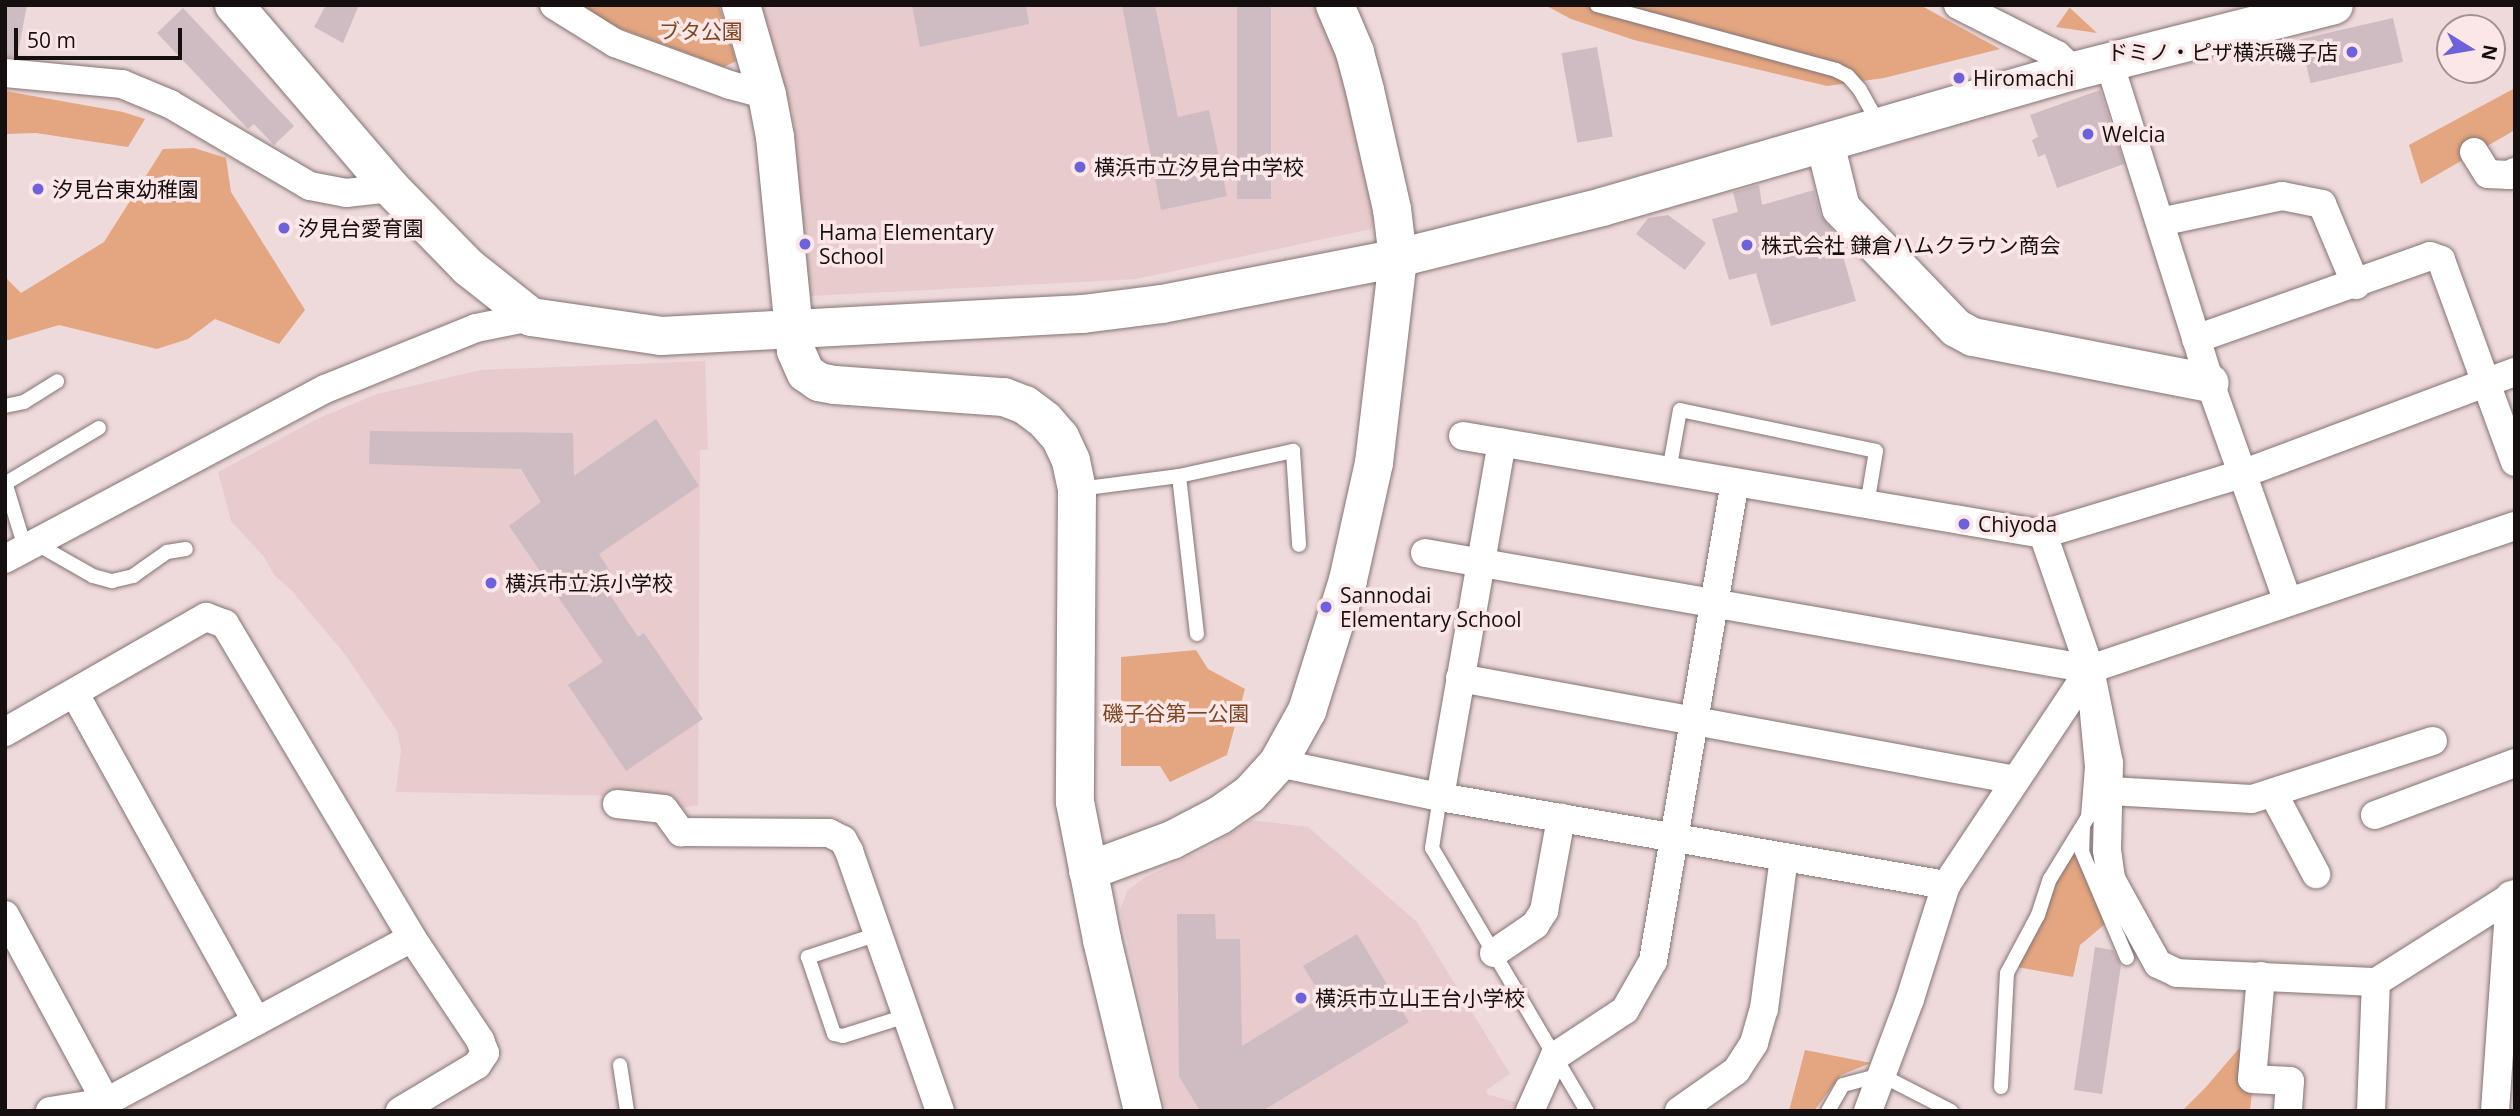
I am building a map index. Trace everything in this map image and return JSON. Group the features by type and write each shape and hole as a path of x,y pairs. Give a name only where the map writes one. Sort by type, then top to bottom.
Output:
{"street":[{"path":"234,5 391,188 468,267 531,317"},
{"path":"554,5 615,43 730,85 767,95"},
{"path":"741,5 767,95 775,137 798,360 806,373 819,382 1004,397 1025,405 1045,420 1060,437 1071,461 1077,490 1075,802 1088,871 1143,1111"},
{"path":"1088,871 1172,841 1220,815 1249,795 1278,763 1307,711 1348,580 1374,463 1398,258 1392,209 1365,90 1354,52 1335,5"},
{"path":"1958,5 2057,55 2092,66 2160,222 2210,383 2288,602"},
{"path":"22,550 325,389 475,328 531,317 662,336 1083,314 1162,304 1398,258 1602,207 2092,66 2334,5"},
{"path":"5,73 122,84 170,104 310,186 346,193 391,188"},
{"path":"1825,143 1841,208 1956,328 1973,337 2210,383"},
{"path":"2474,152 2488,174 2508,176 2515,172"},
{"path":"2160,222 2282,196 2322,204 2356,285"},
{"path":"2196,340 2356,285 2430,256 2441,260 2515,462"},
{"path":"1463,436 2043,534 2242,474 2515,373"},
{"path":"1440,797 1483,563 1502,442"},
{"path":"1530,1111 1554,1057 1625,1010 1653,961 1735,483"},
{"path":"1425,553 2090,669 2515,526"},
{"path":"2043,534 2090,669 2109,763 2107,850 2111,879 2158,964 2177,973 2376,982 2512,895"},
{"path":"5,732 206,617 225,624 412,938 480,1040 485,1053 477,1065 416,1107"},
{"path":"1868,1111 1910,999 1946,885 2090,669"},
{"path":"1460,678 2016,780"},
{"path":"75,694 256,1021"},
{"path":"2110,791 2252,799 2433,741"},
{"path":"1278,763 1440,797 1946,885"},
{"path":"2375,815 2515,763"},
{"path":"2273,793 2316,874"},
{"path":"617,804 664,810 681,832 829,833 843,840 940,1111"},
{"path":"1494,953 1535,925 1544,911 1561,818"},
{"path":"1679,1111 1736,1071 1754,1043 1764,1009 1784,857"},
{"path":"2495,1111 2512,895"},
{"path":"5,915 106,1106"},
{"path":"50,1111 106,1106 256,1021 412,938"},
{"path":"2261,976 2252,1079 2290,1082 2288,1111"},
{"path":"2371,1111 2376,982"}],"lane":[{"path":"1597,5 1836,70 1849,76 1860,90 1880,127"},
{"path":"5,406 24,402 57,381"},
{"path":"1669,471 1680,410 1876,451 1867,505"},
{"path":"99,428 6,483 22,550 112,581 133,576 167,552 186,549"},
{"path":"1077,490 1179,476 1293,451 1299,545"},
{"path":"1179,476 1197,634"},
{"path":"2001,1087 2007,972 2038,915 2050,879 2088,817 2092,767 2085,711 2090,669"},
{"path":"1440,797 1432,848 1587,1111"},
{"path":"2083,826 2082,852 2127,958"},
{"path":"878,934 808,957 834,1034 843,1035 906,1016"},
{"path":"620,1065 627,1111"},
{"path":"1828,1111 1843,1086 1881,1075 1951,1111"}],"shaded area":[{"name":"横浜市立汐見台中学校","path":"762,5 1317,5 1339,64 1374,220 1371,229 1136,279 810,296 793,115"},
{"name":"横浜市立浜小学校","path":"705,361 708,450 700,450 698,805 682,808 657,799 629,796 396,792 401,750 397,731 344,653 291,590 274,575 265,558 231,521 218,472 319,418 377,394 481,370"},
{"name":"横浜市立山王台小学校","path":"1251,820 1308,827 1417,922 1510,1074 1486,1090 1487,1094 1518,1103 1514,1111 1166,1111 1120,910 1127,891 1145,877 1210,847"}],"green space":[{"name":"ブタ公園","path":"579,5 719,5 736,61 724,67 616,27"},
{"path":"1545,5 1920,5 2000,49 1884,78 1827,86 1634,40 1571,19"},
{"path":"2070,8 2097,33 2056,27"},
{"path":"2515,88 2515,130 2421,184 2409,145"},
{"path":"5,91 123,112 145,119 128,147 36,133 5,134"},
{"path":"194,148 226,158 231,192 305,310 279,344 215,319 188,339 157,349 59,325 5,341 5,277 21,293 104,242 163,149"},
{"name":"磯子谷第一公園","path":"1196,650 1208,669 1245,689 1227,755 1170,782 1160,766 1121,766 1121,657"},
{"path":"2078,843 2105,924 2080,945 2073,977 2017,967 2056,880"},
{"path":"2259,1025 2250,1111 2182,1111 2206,1087"},
{"path":"1805,1050 1871,1063 1841,1075 1814,1111 1789,1111"}],"building":[{"path":"5,5 27,5 17,57 5,57"},
{"path":"326,5 359,5 343,43 314,27"},
{"path":"912,5 1026,5 1029,24 920,47"},
{"path":"1122,5 1155,5 1178,117 1209,110 1227,196 1161,210"},
{"path":"1237,5 1271,5 1271,199 1237,199"},
{"path":"183,8 294,126 274,145 254,124 248,129 157,33"},
{"name":"ドミノ・ピザ横浜磯子店","path":"2393,18 2403,62 2311,83 2300,39"},
{"path":"1597,47 1613,137 1577,143 1562,53"},
{"path":"2100,90 2124,164 2057,188 2045,154 2038,157 2032,140 2038,137 2030,115"},
{"path":"1759,185 1762,205 1814,190 1820,214 1837,236 1856,301 1771,326 1756,273 1729,280 1712,219 1738,212 1733,192"},
{"path":"1668,215 1706,243 1685,270 1636,234 1648,218"},
{"path":"656,419 699,486 599,554 620,587 610,595 638,637 644,633 703,719 626,771 568,685 603,662 509,526 541,502 521,469 369,464 370,431 573,433 574,476"},
{"path":"1177,914 1215,914 1216,939 1240,939 1242,1046 1322,997 1303,966 1357,934 1409,1022 1262,1111 1200,1111 1179,1076"},
{"path":"2095,947 2113,950 2121,965 2102,1094 2074,1090"}],"place":[{"name":"ドミノ・ピザ横浜磯子店","path":"2352,52"},
{"name":"Hiromachi","path":"1959,78"},
{"name":"Welcia","path":"2088,134"},
{"name":"横浜市立汐見台中学校","path":"1080,167"},
{"name":"汐見台東幼稚園","path":"38,189"},
{"name":"汐見台愛育園","path":"284,228"},
{"name":"Hama Elementary School","path":"805,244"},
{"name":"株式会社 鎌倉ハムクラウン商会","path":"1747,245"},
{"name":"Chiyoda","path":"1964,524"},
{"name":"横浜市立浜小学校","path":"491,583"},
{"name":"Sannodai Elementary School","path":"1326,607"},
{"name":"横浜市立山王台小学校","path":"1301,998"}]}
